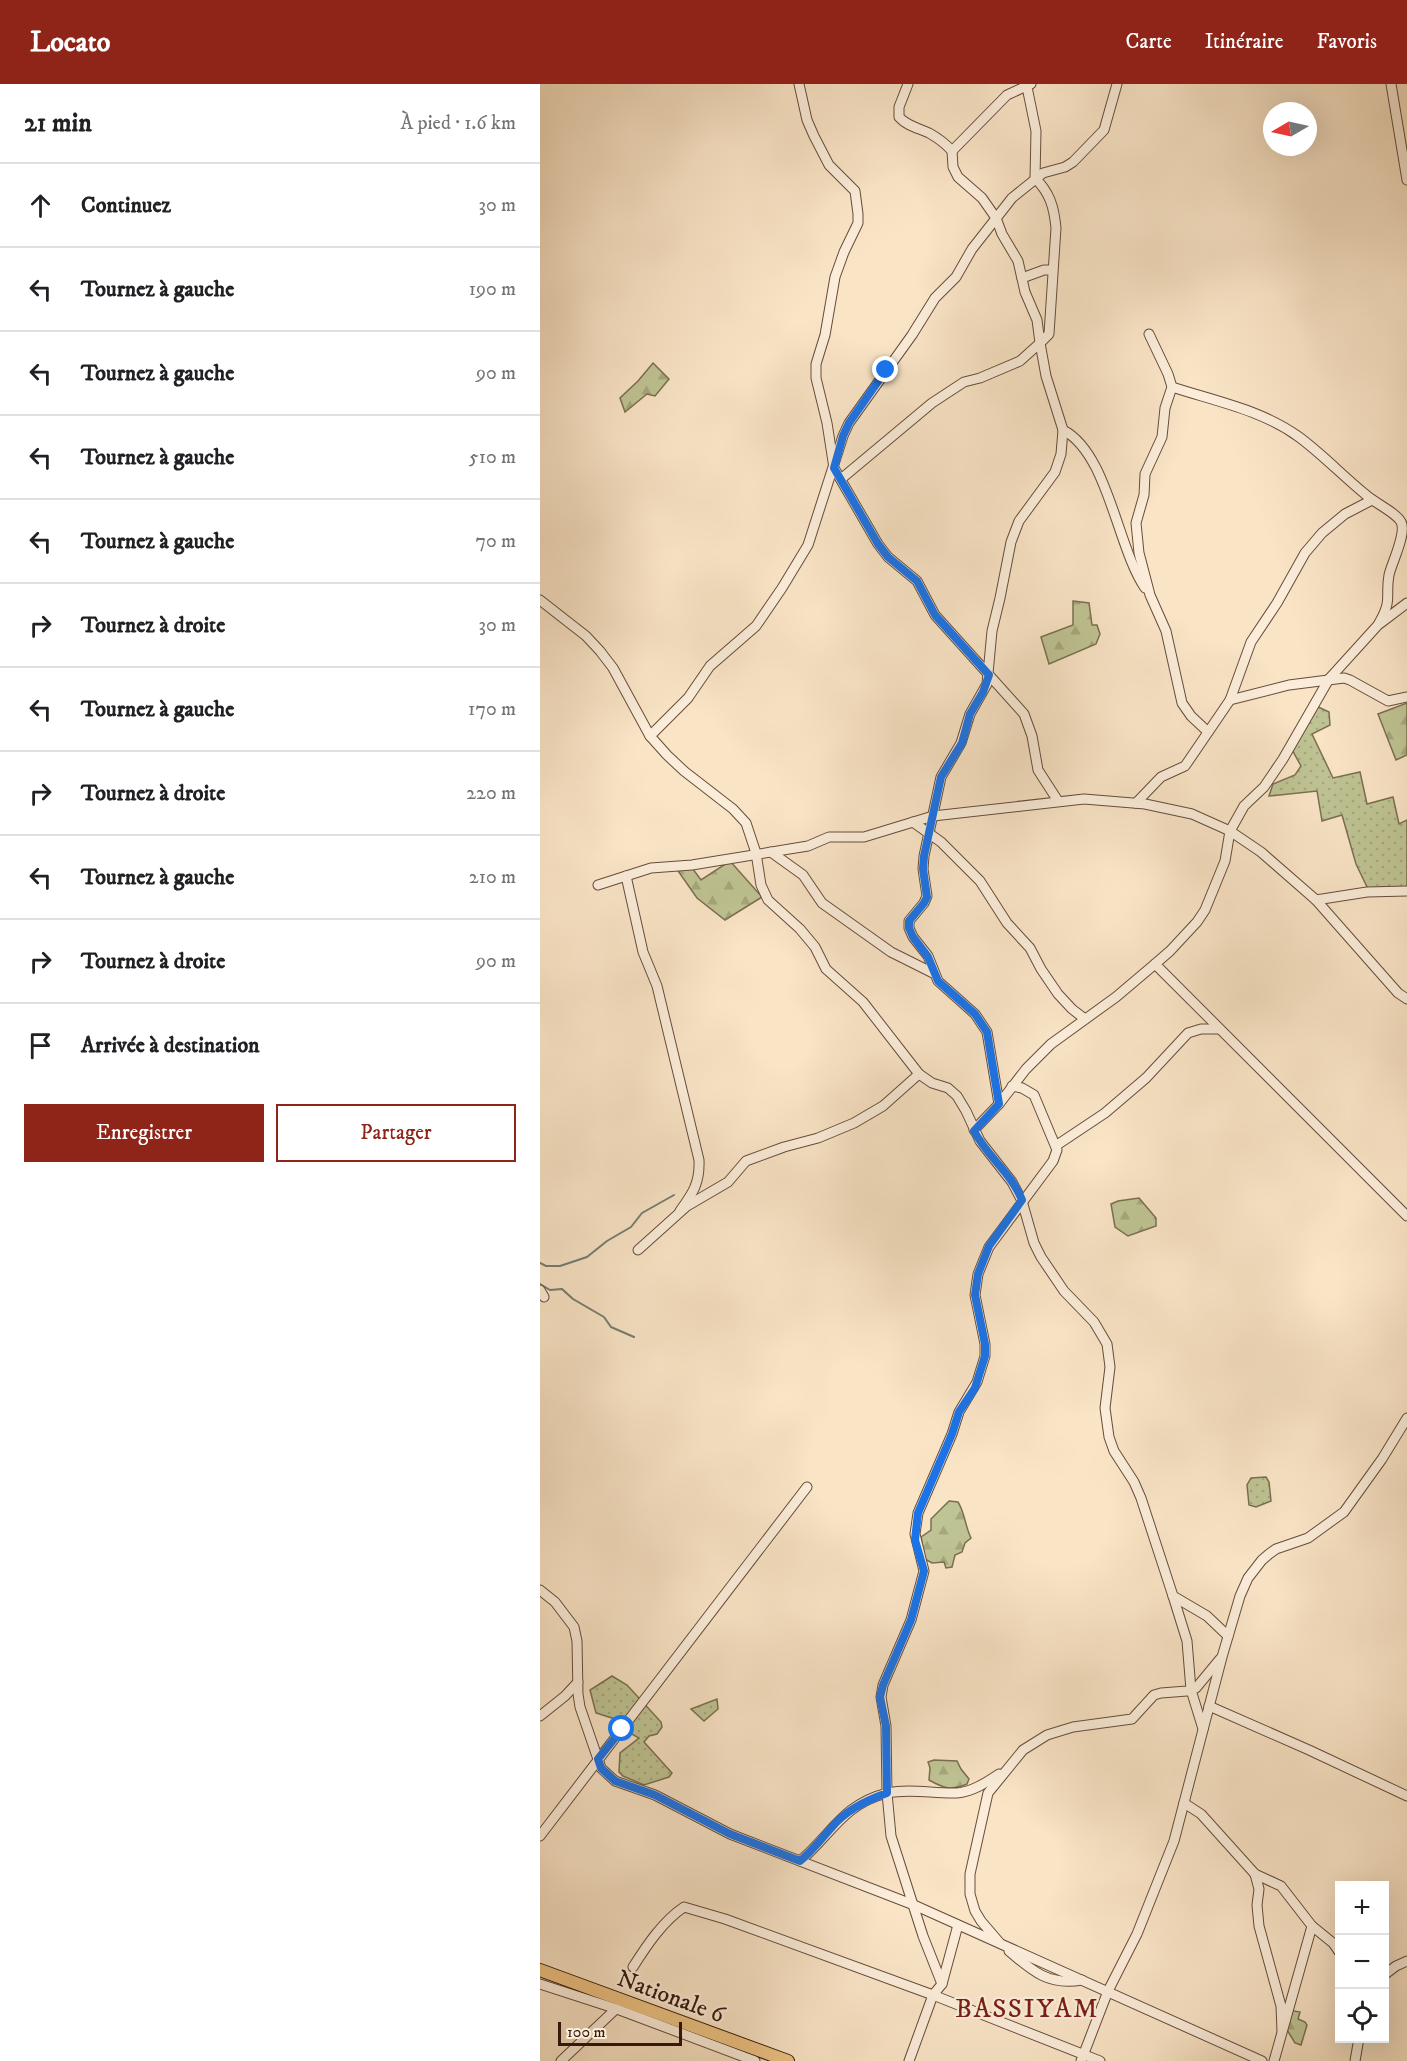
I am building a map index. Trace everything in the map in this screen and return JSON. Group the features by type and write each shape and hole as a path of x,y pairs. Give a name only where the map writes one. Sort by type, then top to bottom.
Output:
{"main road":[{"name":"Nationale 6","path":"540,1970 620,2005 753,2058 788,2061"}],"street":[{"path":"799,84 807,120 814,136 829,165 855,191 858,214 858,223 835,278 825,334 816,364 816,378 827,423 834,468 878,544 888,557 917,581 935,615 1024,714 1032,736 1038,770 1058,801"},
{"path":"908,84 899,106 899,117 910,126 944,142 952,151 952,167 958,177 982,198 996,218 1002,234 1018,261 1025,292 1036,320 1046,376 1063,430 1061,454 1055,472 1019,521 1011,542 992,631 989,675 983,692 970,714 962,743 941,777 927,833 923,862 927,897 909,921 913,937 928,957 933,973 948,991 975,1014 987,1032 999,1104"},
{"path":"650,736 688,698 710,666 762,619 791,575 808,544 843,436 858,407 912,335 935,298 956,277 963,263 1012,198 1035,178 1073,162 1104,130 1117,84"},
{"path":"1391,84 1407,180"},
{"path":"841,479 932,403 964,382 980,378 1020,361 1049,334 1055,216 1048,192 1035,178 1036,131 1023,86 1007,95 952,151"},
{"path":"1022,278 1044,270 1052,270"},
{"path":"1149,334 1172,387 1165,408 1162,437 1145,474 1144,495 1136,523 1139,553 1150,595 1166,631 1182,703 1191,716 1208,732"},
{"path":"1172,387 1251,412 1277,424 1299,437 1372,500 1398,518 1402,527 1389,578 1388,605 1378,625"},
{"path":"1063,430 1076,440 1100,478 1128,556 1138,578 1150,595"},
{"path":"1136,803 1157,780 1185,766 1230,700 1251,642 1277,603 1305,553 1322,533 1344,514 1372,500"},
{"path":"540,600 586,636 600,651 613,668 650,736 684,771 733,809 746,823 756,853 761,885 768,900 800,929 815,948 826,969 863,1002 919,1074 932,1083 948,1088 957,1096 985,1149 1012,1182 1022,1200 1030,1232 1041,1257 1064,1291 1094,1322 1107,1344 1110,1367 1105,1416 1109,1437 1114,1451 1134,1482 1141,1498 1173,1596 1186,1641 1191,1690 1204,1731"},
{"path":"974,1131 1052,1044 1116,997 1170,951 1197,922 1205,910 1225,861 1230,831 1244,806 1261,792 1283,759 1329,679 1378,625 1407,603"},
{"path":"1230,700 1289,685 1329,679 1350,680 1388,701 1407,697"},
{"path":"598,885 651,868 692,865 808,846 829,837 864,837 933,816 1058,801 1096,799 1136,803 1187,812 1230,831 1266,856 1316,900 1398,993 1407,999"},
{"path":"912,822 941,842 980,880 1007,923 1030,948 1058,994 1085,1019"},
{"path":"771,852 803,875 822,903 891,952 933,973"},
{"path":"626,876 643,952 657,986 699,1160 700,1174 697,1184 680,1210 638,1250"},
{"path":"1316,900 1374,891 1407,891"},
{"path":"1155,963 1407,1216"},
{"path":"1056,1145 1105,1113 1146,1078 1188,1033 1202,1029 1219,1029"},
{"path":"680,1210 728,1182 739,1167 755,1156 818,1138 873,1113 910,1084 919,1074"},
{"path":"942,1984 923,1936 915,1905 893,1845 887,1793 886,1726 880,1697 911,1620 924,1571 915,1540 918,1513 959,1412 975,1388 985,1356 985,1344 975,1295 978,1274 989,1246 1053,1161 1056,1145 1034,1095 1029,1090 1012,1086"},
{"path":"1082,2058 1108,1991 1137,1934 1174,1841 1240,1596 1255,1567 1276,1550 1308,1538 1344,1512 1382,1459 1407,1418"},
{"path":"540,1836 807,1487"},
{"path":"540,1590 555,1602 574,1627 577,1641 580,1707 601,1768 615,1781 655,1795 730,1834 915,1905 1262,2061"},
{"path":"1173,1596 1207,1616 1228,1636"},
{"path":"1002,1944 975,1911 970,1894 970,1874 988,1793 1006,1769 1023,1750 1047,1735 1073,1727 1132,1719 1154,1695 1191,1690 1199,1685 1222,1657"},
{"path":"540,1716 578,1682"},
{"path":"1209,1706 1407,1796"},
{"path":"800,1861 816,1848 833,1825 849,1811 887,1793 927,1791 958,1793 975,1788 1006,1769"},
{"path":"1184,1803 1201,1814 1255,1875 1281,1886 1312,1926 1335,1946"},
{"path":"1255,1875 1259,1889 1257,1905 1259,1926 1281,2006 1282,2031"},
{"path":"633,1967 654,1937 674,1914 684,1907 725,1919 933,1995 1082,2058 1100,2061"},
{"path":"909,2061 933,1995 942,1984 958,1924"},
{"path":"1274,2061 1312,1926"},
{"path":"1389,1971 1407,1961"},
{"path":"540,1984 620,2005"},
{"path":"561,2061 620,2005"},
{"path":"1355,2061 1358,2043"}],"green space":[{"path":"653,363 669,379 655,396 647,394 625,412 620,398"},
{"path":"1073,601 1089,603 1092,625 1097,625 1100,634 1096,644 1049,664 1041,637 1073,625"},
{"path":"1407,703 1407,755 1396,760 1378,714"},
{"path":"1316,706 1329,712 1330,725 1312,734 1333,778 1360,772 1367,804 1393,797 1399,824 1407,820 1407,889 1383,887 1368,889 1356,864 1342,815 1322,821 1317,791 1269,796 1273,784 1295,775 1301,766 1290,746"},
{"path":"730,861 762,897 725,920 697,898 676,868 690,865 701,880"},
{"path":"1139,1198 1156,1218 1156,1226 1128,1236 1115,1227 1111,1204"},
{"path":"1266,1477 1269,1482 1271,1501 1256,1507 1249,1505 1247,1485 1251,1478"},
{"path":"949,1501 958,1502 971,1538 965,1543 962,1552 955,1555 952,1567 946,1568 944,1562 932,1563 925,1559 921,1537 931,1530 931,1519"},
{"path":"612,1676 627,1685 661,1722 662,1727 657,1734 649,1736 644,1742 672,1773 669,1777 644,1785 619,1772 620,1753 639,1738 623,1729 615,1719 596,1713 590,1690"},
{"path":"717,1699 718,1709 704,1721 691,1709"},
{"path":"957,1761 969,1779 967,1784 947,1788 929,1780 928,1762"},
{"path":"1288,2010 1300,2012 1298,2019 1307,2025 1301,2045 1295,2043 1284,2025"}],"waterway":[{"path":"540,1263 546,1266 560,1266 587,1257 607,1241 631,1227 642,1213 674,1195"},
{"path":"540,1284 550,1290 562,1289 573,1299 604,1317 611,1327 634,1337"}],"district":[{"name":"BASSIYAM","path":"1027,2008"}],"route":[{"path":"622,1729 598,1759 601,1768 615,1781 655,1795 730,1834 800,1861 816,1848 833,1825 849,1811 887,1793 886,1726 880,1697 911,1620 924,1571 924,1564 915,1540 918,1513 959,1412 975,1388 985,1356 985,1344 975,1295 978,1274 989,1246 1022,1200 1012,1182 985,1149 974,1131 999,1104 987,1032 975,1014 938,981 928,957 909,928 909,921 927,897 923,869 924,856 927,833 941,777 962,743 970,714 987,684 989,675 935,615 917,581 888,557 878,544 834,468 849,423 886,370"}]}
